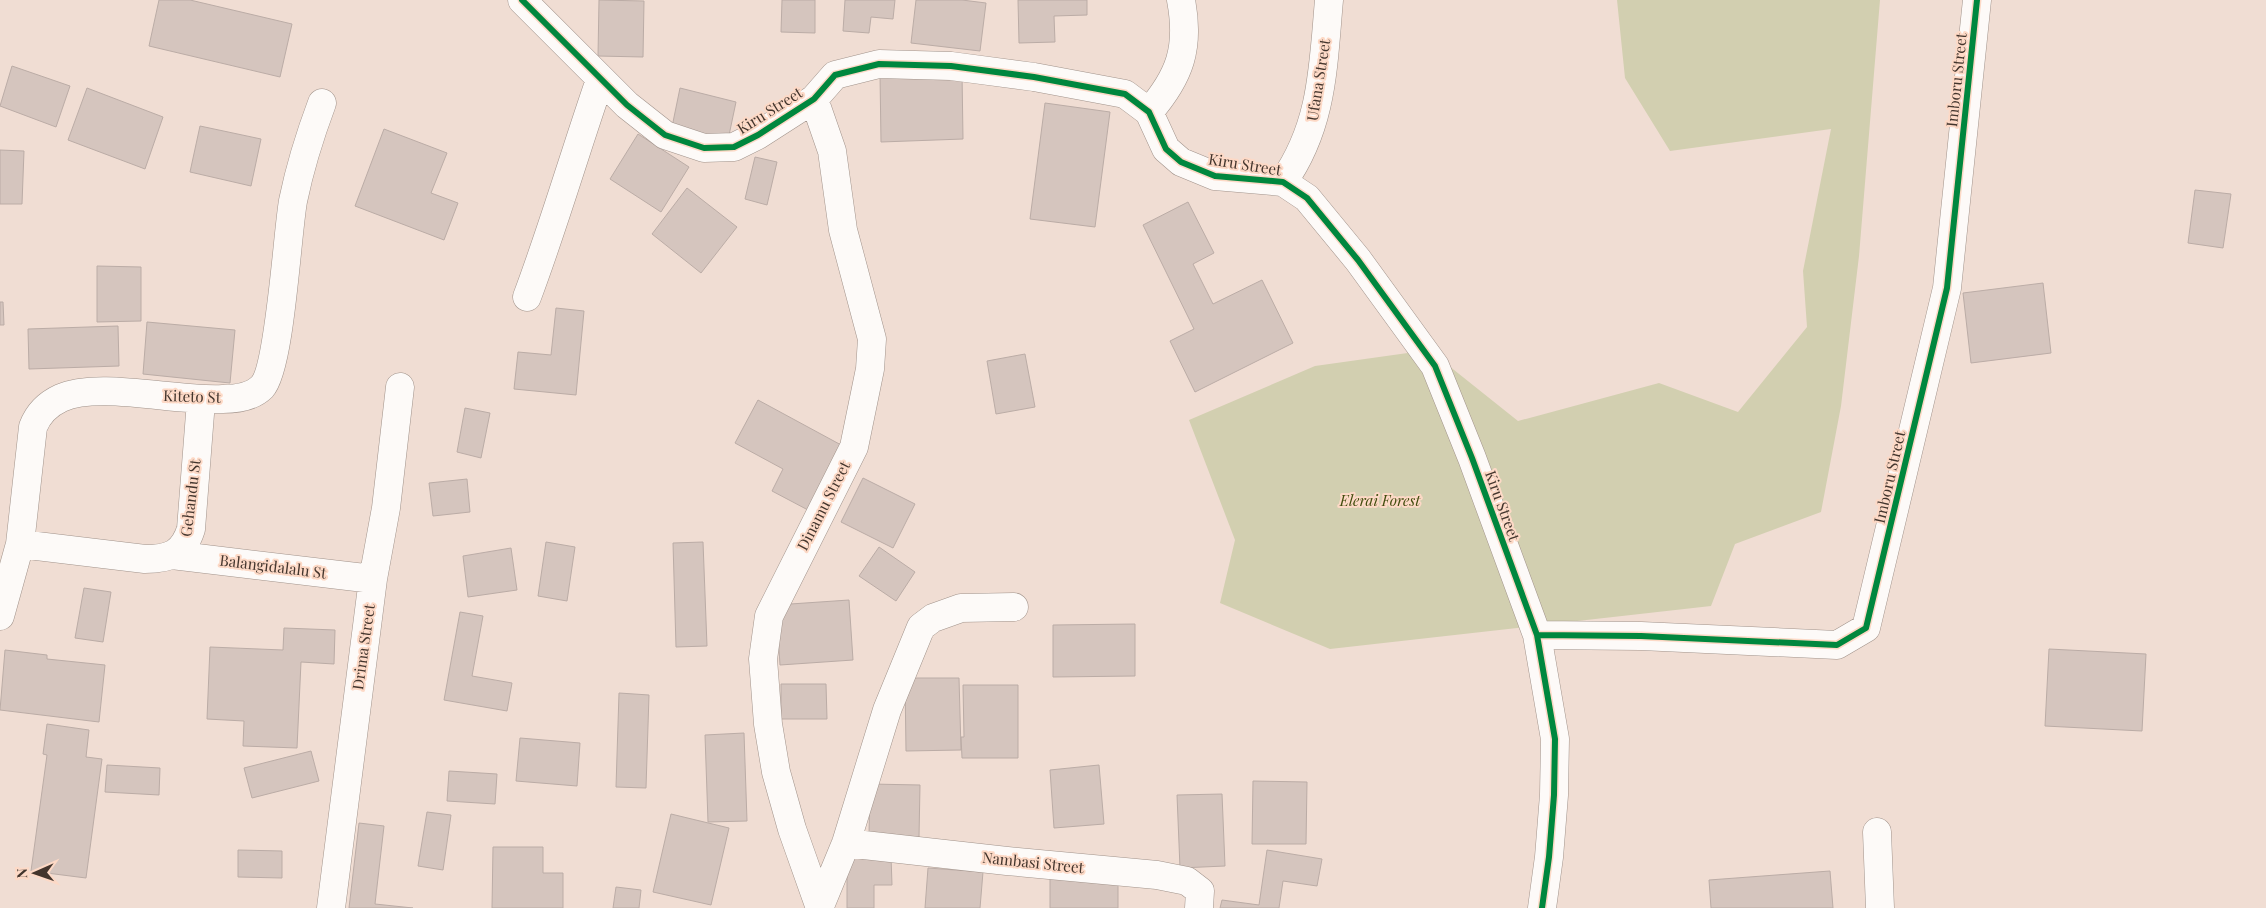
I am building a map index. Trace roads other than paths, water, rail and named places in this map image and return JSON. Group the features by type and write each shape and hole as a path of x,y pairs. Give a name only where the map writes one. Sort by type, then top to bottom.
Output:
{"street":[{"name":"Kiru Street","path":"522,0 627,105 665,135 704,148 734,147 758,135 814,99 835,75 879,64 951,66 1034,77 1125,94 1149,112 1166,149 1170,155 1181,162 1215,176 1283,182 1298,191 1318,211 1358,260 1435,366 1472,458 1537,635 1555,739 1554,804 1542,908"},
{"path":"1149,112 1167,91 1180,62 1185,22 1181,0"},
{"name":"Ufana Street","path":"1283,182 1298,161 1316,116 1329,0"},
{"name":"Imboru Street","path":"1537,635 1641,636 1837,645 1866,628 1947,288 1977,0"},
{"path":"527,296 548,241 568,173 600,80"},
{"name":"Dinamu Street","path":"814,99 832,151 843,230 872,339 870,369 854,448 769,616 763,659 768,724 776,772 792,829 820,907"},
{"name":"Kiteto St","path":"0,616 20,544 33,427 45,408 66,396 113,392 200,400 246,396 262,387 268,378 283,288 293,203 306,147 322,103"},
{"name":"Drima Street","path":"331,908 373,579 386,508 400,387"},
{"name":"Gehandu St","path":"20,544 145,560 172,555 183,548 191,529 200,400"},
{"name":"Balangidalalu St","path":"172,555 373,579"},
{"path":"820,907 846,843 887,710 920,627 933,618 961,608 1014,607"},
{"path":"1877,832 1880,908"},
{"name":"Nambasi Street","path":"846,843 1006,861 1157,875 1187,881 1200,891 1200,908"}],"park label":[{"name":"Elerai Forest","path":"1380,501"}]}
